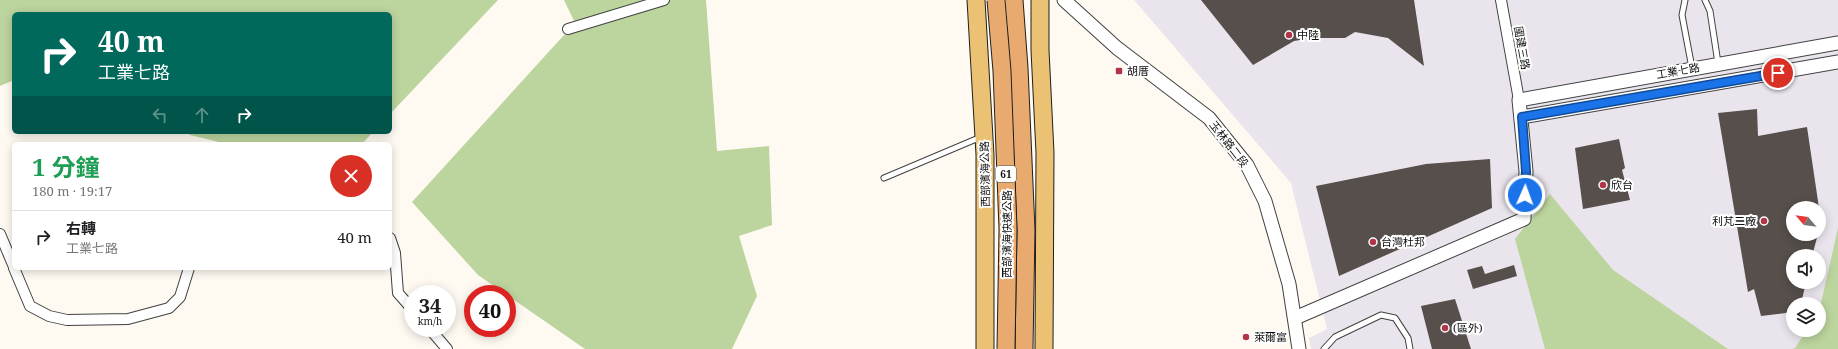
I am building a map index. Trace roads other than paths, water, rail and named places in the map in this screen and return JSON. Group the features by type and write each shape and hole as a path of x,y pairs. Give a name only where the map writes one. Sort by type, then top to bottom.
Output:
{"highway":[{"name":"西部濱海快速公路","path":"996,0 1002,71 1008,228 1006,349"},
{"name":"西部濱海快速公路","path":"1014,0 1019,68 1026,230 1024,349"}],"main road":[{"name":"西部濱海公路","path":"976,0 990,113 984,136 985,349"},
{"path":"1040,0 1040,50 1046,152 1044,349"}],"street":[{"path":"568,29 664,0"},
{"name":"玉林路二段","path":"1064,0 1117,48 1209,118 1247,165 1265,200 1289,284 1299,349"},
{"name":"國建三路","path":"1501,0 1519,100"},
{"name":"工業七路","path":"1519,100 1838,43"},
{"name":"工業七路","path":"1522,117 1838,62"},
{"path":"1295,318 1524,219 1526,171 1522,117 1519,100"},
{"path":"0,234 12,263"},
{"path":"392,244 395,253 398,293 404,300"},
{"path":"15,270 30,306 49,316 67,320 128,319 169,308 180,297 187,270"},
{"path":"437,337 446,348"}],"lane":[{"path":"1006,0 1006,32"},
{"path":"1685,0 1682,15 1692,69"},
{"path":"1705,0 1710,11 1718,64"},
{"path":"990,113 1012,112 1011,90"},
{"path":"884,178 984,136"},
{"path":"1324,349 1335,337 1381,315 1395,318 1408,338 1410,349"}],"place":[{"name":"中陸","path":"1289,35"},
{"name":"胡厝","path":"1119,71"},
{"name":"欣台","path":"1603,185"},
{"name":"利芃二廠","path":"1764,221"},
{"name":"台灣杜邦","path":"1373,242"},
{"name":"(區外)","path":"1445,328"},
{"name":"萊爾富","path":"1246,337"}]}
